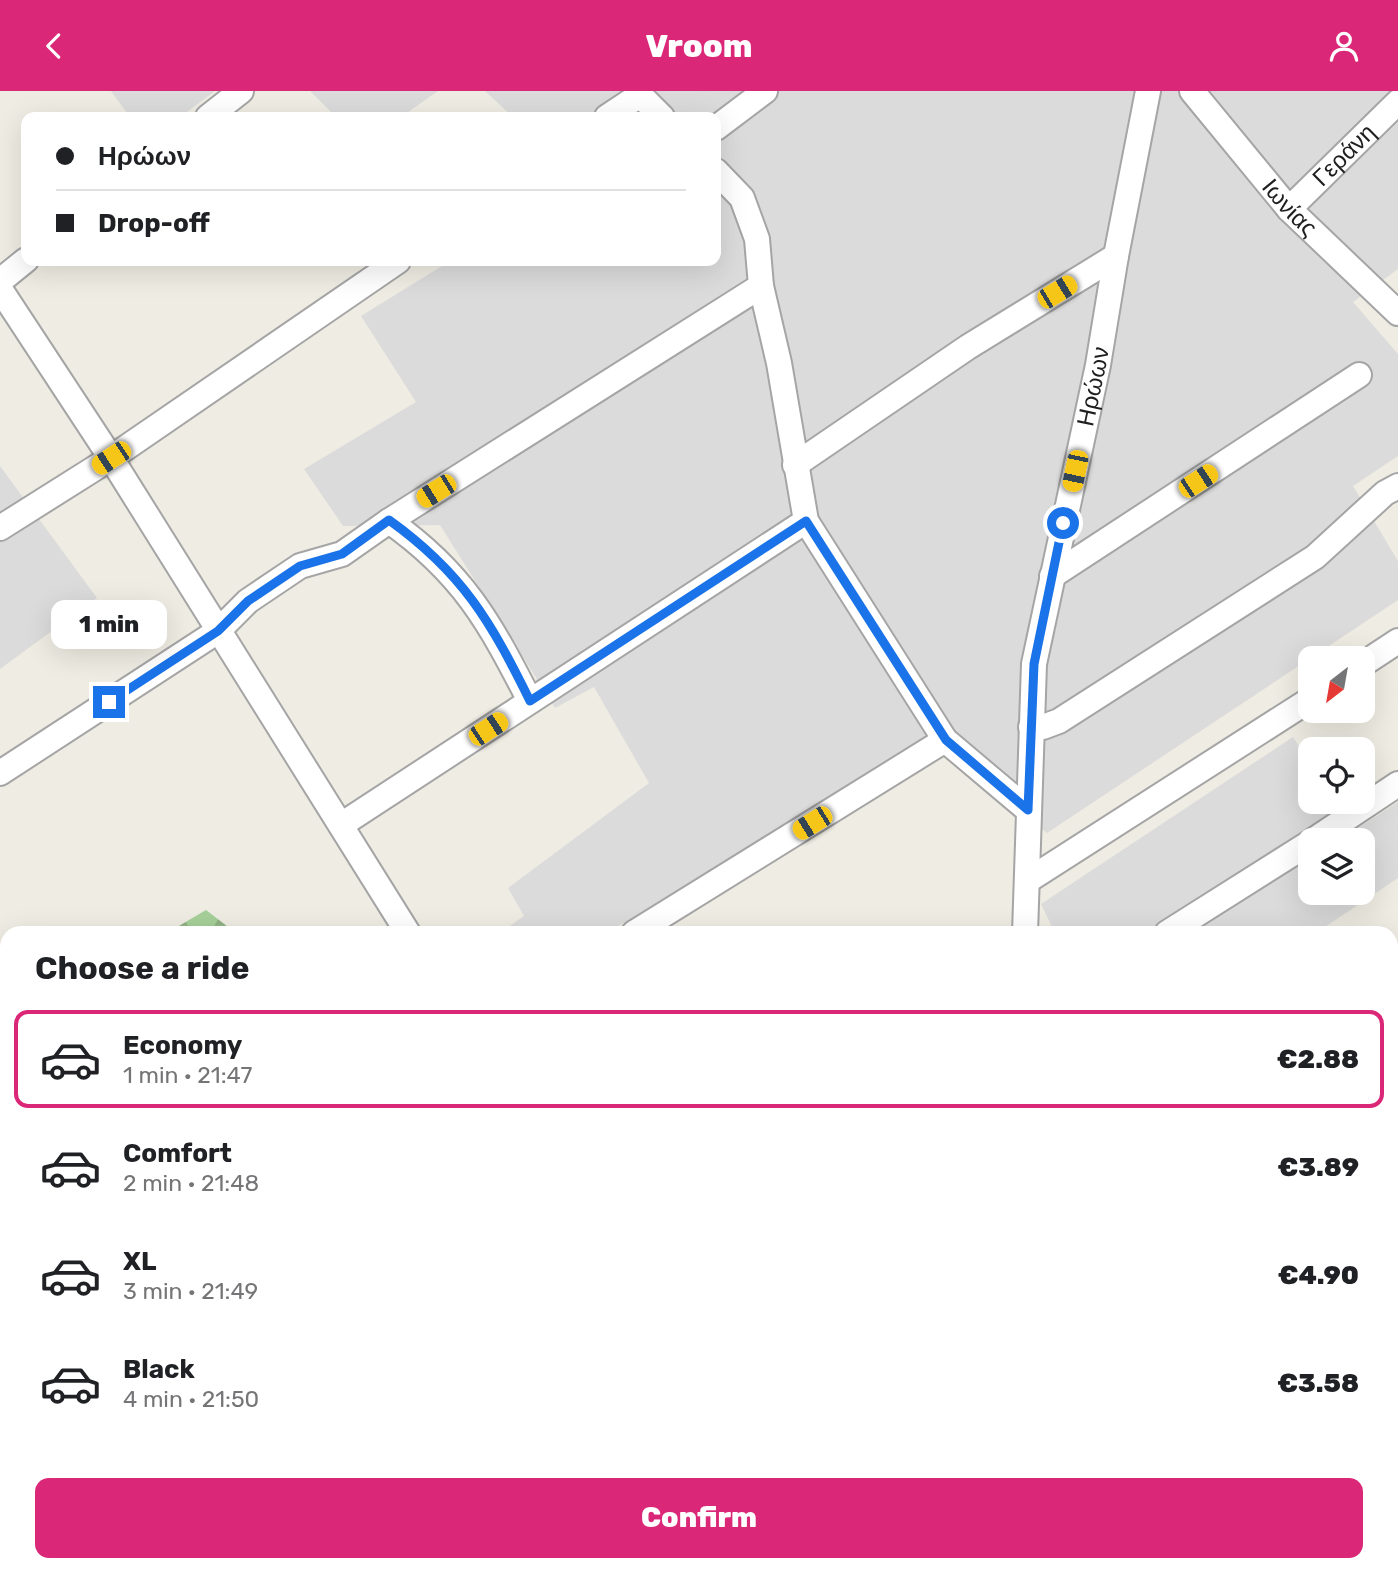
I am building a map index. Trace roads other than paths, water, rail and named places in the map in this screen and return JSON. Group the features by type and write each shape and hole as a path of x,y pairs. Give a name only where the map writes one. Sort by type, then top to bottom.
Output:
{"street":[{"path":"215,112 242,91"},
{"path":"721,124 765,91"},
{"name":"Ηρώων","path":"1025,926 1034,664 1098,365 1148,91"},
{"name":"Ιωνίας","path":"1192,91 1289,209 1398,313"},
{"path":"613,112 638,93 657,112"},
{"name":"Γεράνη","path":"1289,209 1398,102"},
{"path":"721,176 743,198 757,239 761,286 779,363 806,521 946,740 1028,810"},
{"path":"795,465 968,347 1116,256"},
{"path":"0,281 21,264"},
{"path":"0,529 111,458 391,266"},
{"path":"0,773 218,631 248,601 300,566 342,554 389,520 761,286"},
{"path":"0,289 111,458 404,926"},
{"path":"1052,576 1359,375"},
{"path":"1031,727 1044,727 1059,720 1315,557 1385,493 1398,486"},
{"path":"389,520 439,560 464,587 486,618 530,701"},
{"path":"341,825 806,521"},
{"path":"1376,656 1398,642"},
{"path":"1027,881 1298,707"},
{"path":"645,926 946,740"},
{"path":"1332,828 1398,784"},
{"path":"1178,926 1298,850"}]}
